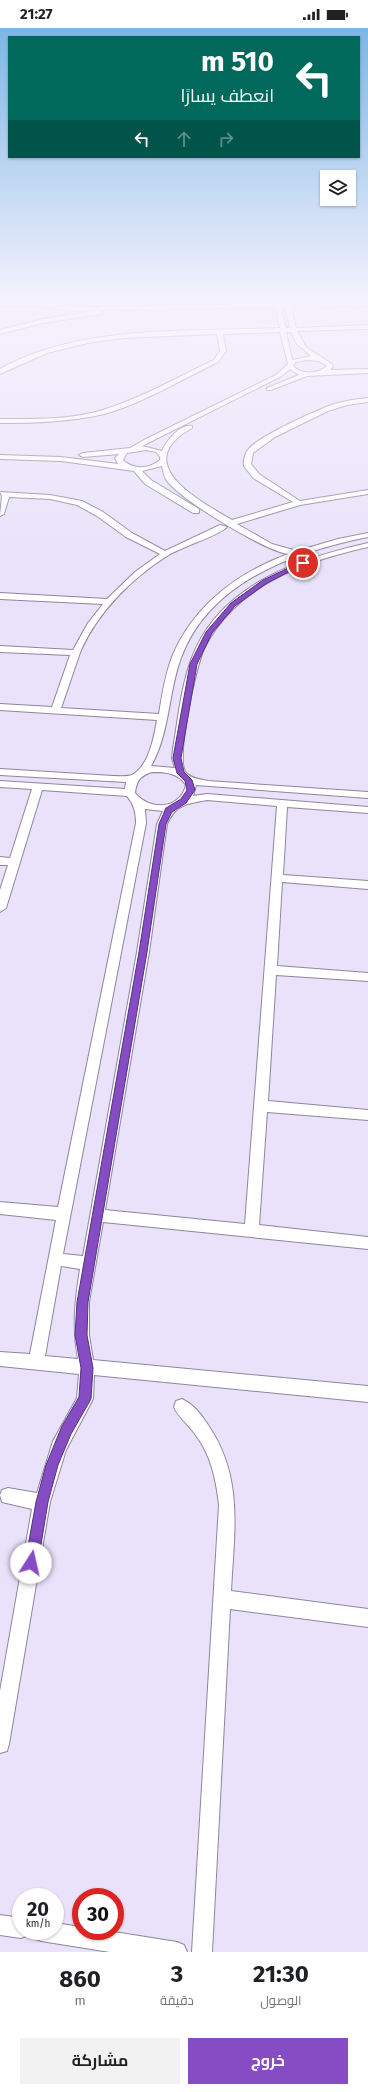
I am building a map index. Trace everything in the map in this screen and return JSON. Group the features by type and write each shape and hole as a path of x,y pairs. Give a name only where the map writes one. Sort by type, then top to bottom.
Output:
{"street":[{"path":"0,421 68,419 118,407 153,391"},
{"path":"133,449 146,441 248,391"},
{"path":"0,457 61,459 136,469 156,467 164,459 169,443 183,431 266,391"},
{"path":"299,503 256,476 247,464 250,452 269,438 326,408 348,402 368,400"},
{"path":"0,453 83,455 133,449 153,449 164,459 169,478 176,487 269,557"},
{"path":"125,451 118,458 122,464 127,467"},
{"path":"136,469 148,482 227,525 275,549 298,553"},
{"path":"56,710 76,653 88,631 109,602 130,580 166,554 227,525 299,503 368,492"},
{"path":"0,514 3,494 50,497 79,503 100,514 129,535 166,554"},
{"path":"36,1363 54,1260 141,823 141,812 129,788 134,778 143,771 152,757 176,658 195,623 224,593 248,576 269,557 298,553 340,540 368,535"},
{"path":"0,1744 42,1502 59,1447 85,1399 87,1368 83,1351 81,1318 143,952 162,824 166,815 191,790 177,758 194,664 206,637 220,618 248,592 284,572 324,556 368,545"},
{"path":"0,596 109,602"},
{"path":"0,648 76,653"},
{"path":"0,706 162,717"},
{"path":"143,771 156,768 169,769 208,784 368,795"},
{"path":"0,772 113,779 134,778"},
{"path":"0,784 38,786 133,797 154,808 207,797 368,810"},
{"path":"0,908 38,786"},
{"path":"252,1231 282,804"},
{"path":"0,861 14,862"},
{"path":"277,878 368,885"},
{"path":"270,970 368,977"},
{"path":"261,1106 368,1115"},
{"path":"0,1208 63,1214"},
{"path":"98,1215 368,1243"},
{"path":"54,1260 90,1264"},
{"path":"0,1359 368,1394"},
{"path":"182,1407 203,1429 218,1457 223,1472 227,1505 202,1952"},
{"path":"8,1496 42,1502"},
{"path":"222,1599 368,1618"},
{"path":"0,1925 12,1927"},
{"path":"64,1935 177,1952"}],"route":[{"path":"31,1563 42,1502 52,1465 66,1430 85,1399 87,1368 81,1335 82,1302 143,952 162,824 169,810 173,806 184,801 189,796 191,790 191,785 181,773 177,758 194,664 200,647 209,632 233,604 248,592 265,582 303,563"}]}
